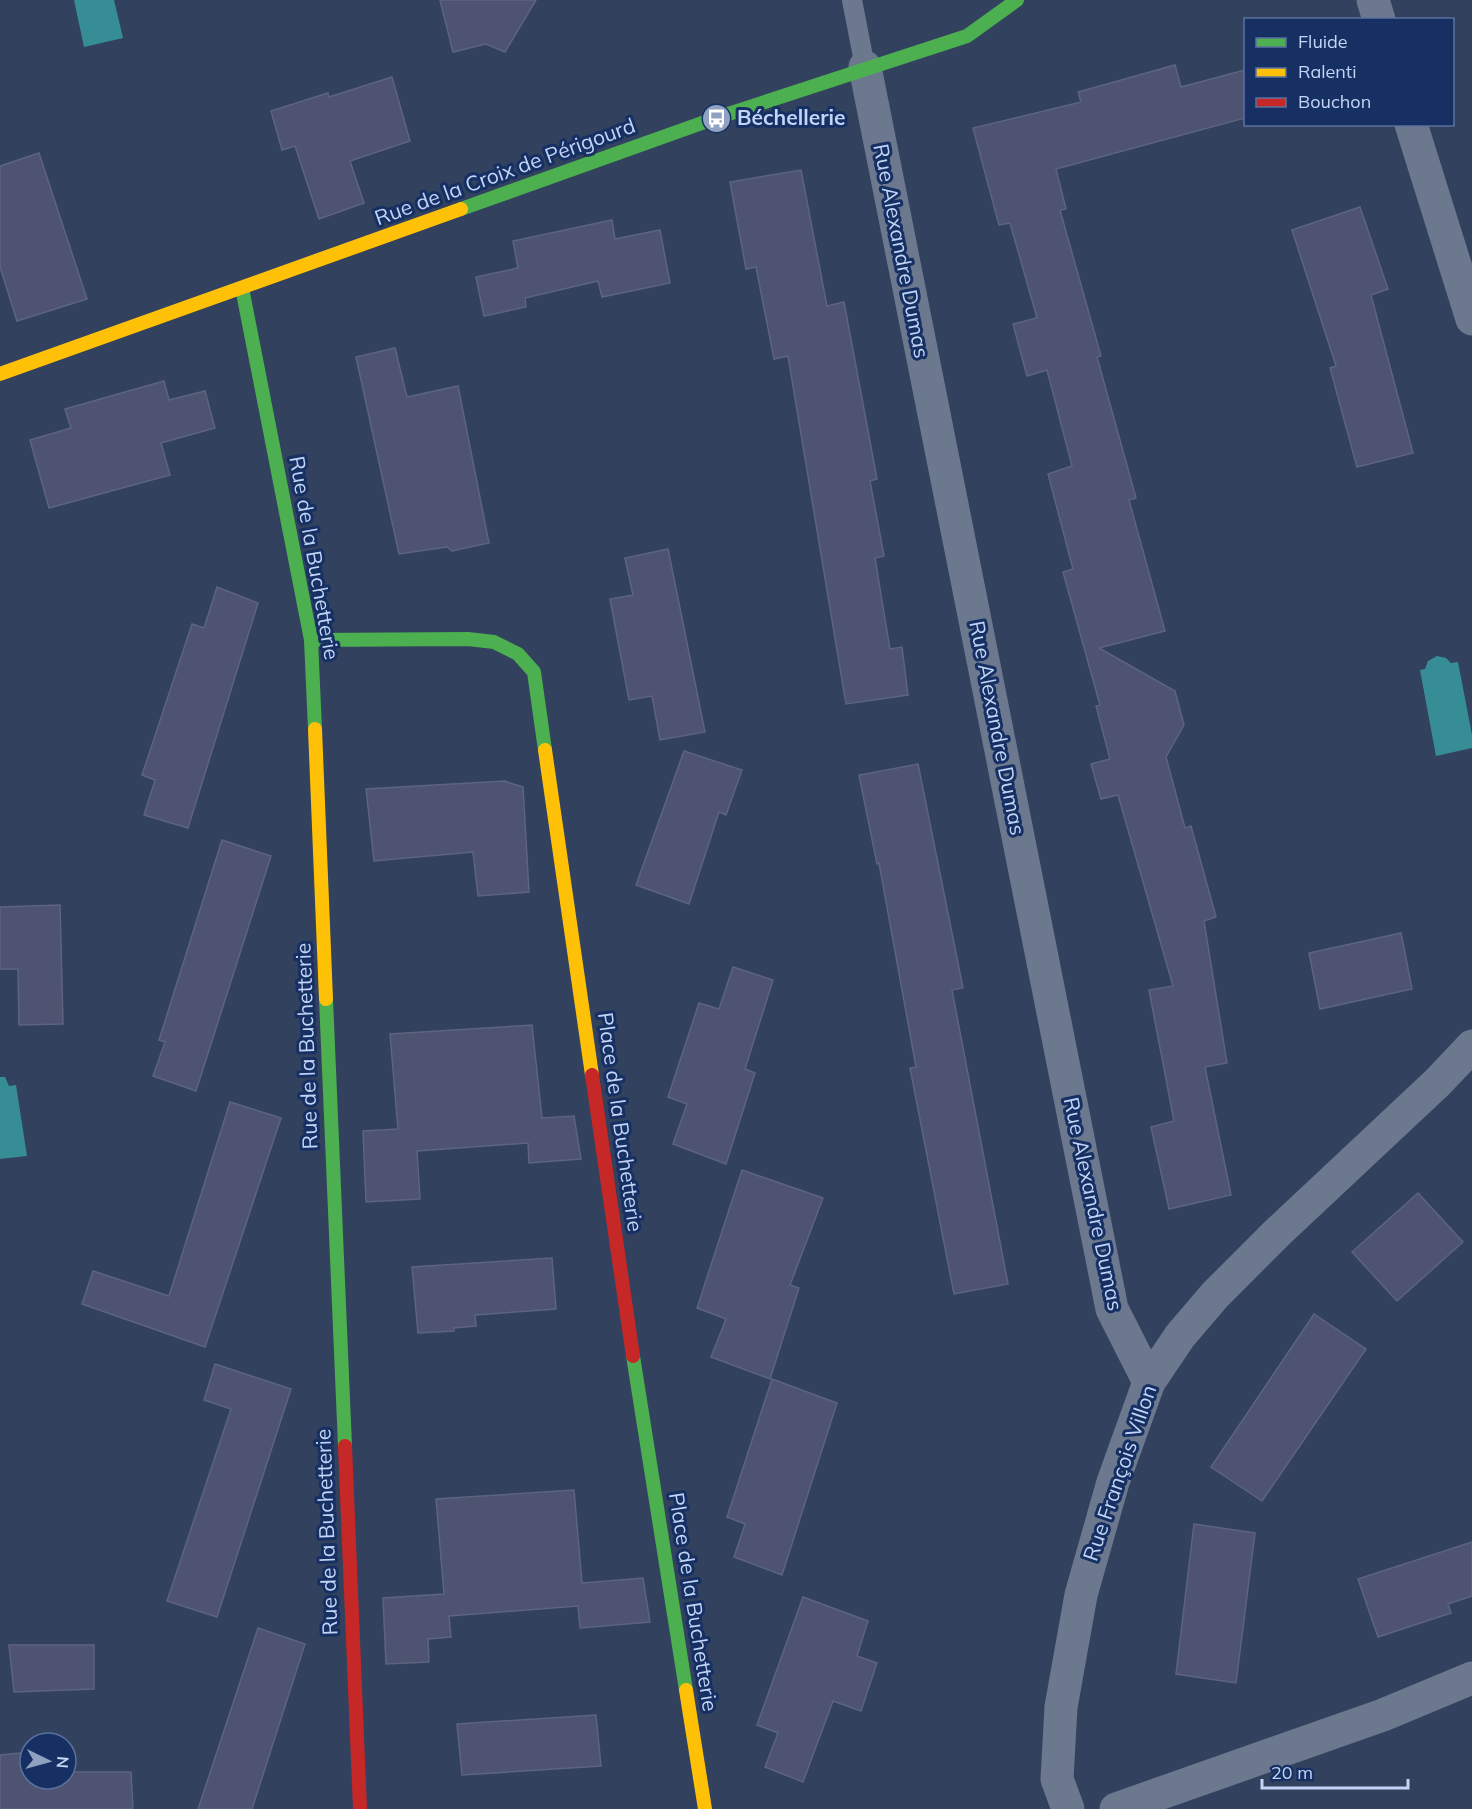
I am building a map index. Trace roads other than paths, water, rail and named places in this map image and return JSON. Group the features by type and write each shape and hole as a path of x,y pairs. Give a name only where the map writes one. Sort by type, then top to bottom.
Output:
{"street":[{"name":"Rue de la Croix de Périgourd","path":"0,374 865,68 967,36 1017,0"},
{"path":"1373,0 1378,18"},
{"name":"Rue Alexandre Dumas","path":"865,68 1112,1309 1149,1382"},
{"path":"1413,126 1472,319"},
{"name":"Rue de la Buchetterie","path":"242,288 311,640 360,1809"},
{"name":"Place de la Buchetterie","path":"311,640 468,639 494,642 518,654 534,672 619,1266 705,1809"},
{"name":"Rue François Villon","path":"1068,1809 1058,1779 1061,1707 1081,1595 1113,1482 1149,1382 1180,1336 1215,1295 1278,1232 1438,1082 1472,1046"},
{"path":"1116,1809 1383,1716 1472,1678"}],"lane":[{"path":"852,0 865,68"}],"place":[{"name":"Béchellerie","path":"716,118"}]}
